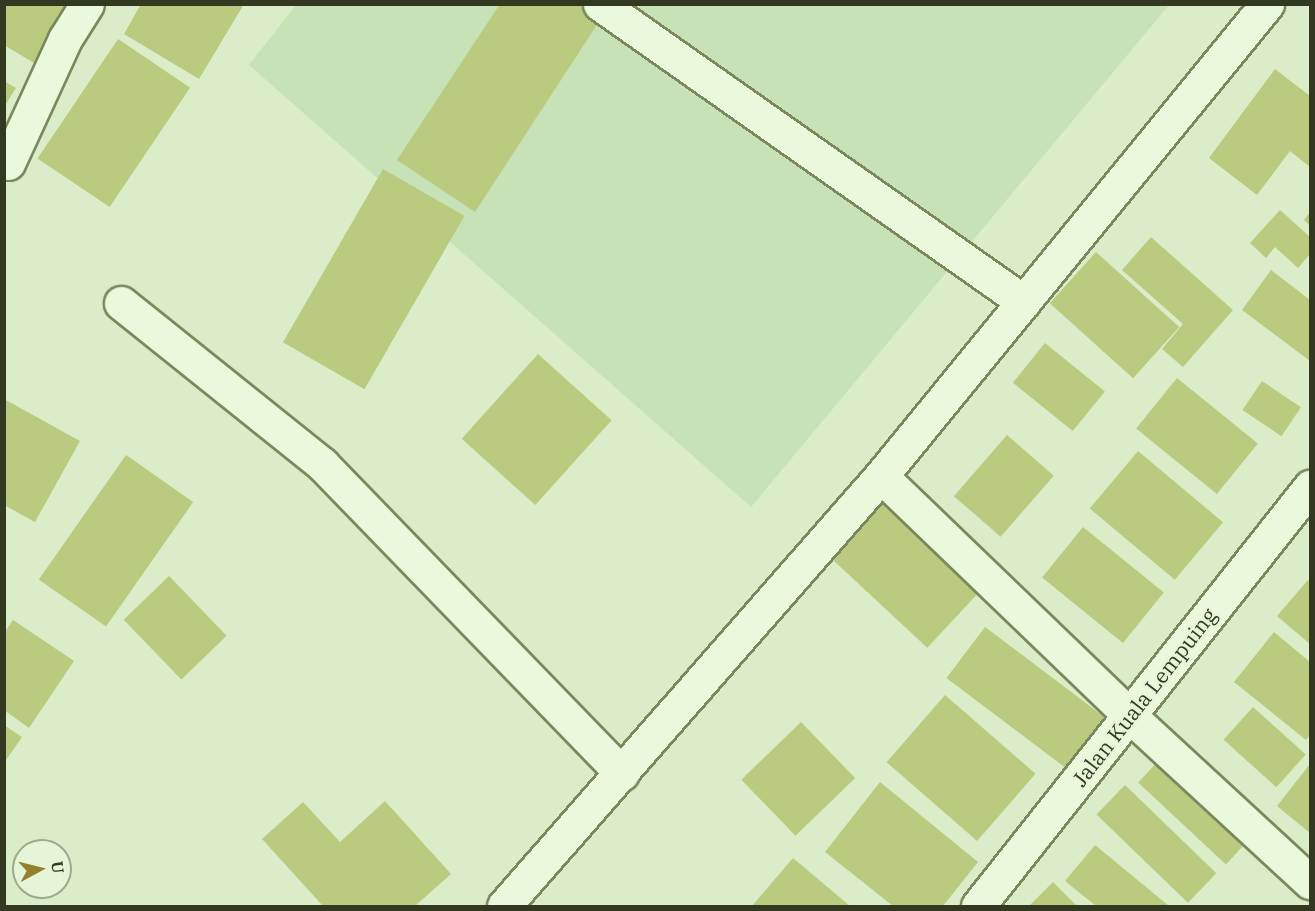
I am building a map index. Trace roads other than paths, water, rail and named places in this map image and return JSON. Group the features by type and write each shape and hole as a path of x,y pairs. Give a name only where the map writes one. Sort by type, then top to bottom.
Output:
{"street":[{"path":"8,163 65,39 87,4"},
{"path":"600,4 1024,302"},
{"path":"504,906 881,476 1267,4"},
{"path":"121,303 322,464 622,774"},
{"path":"881,476 1130,716 1311,882"},
{"name":"Jalan Kuala Lempuing","path":"978,906 1311,487"}]}
